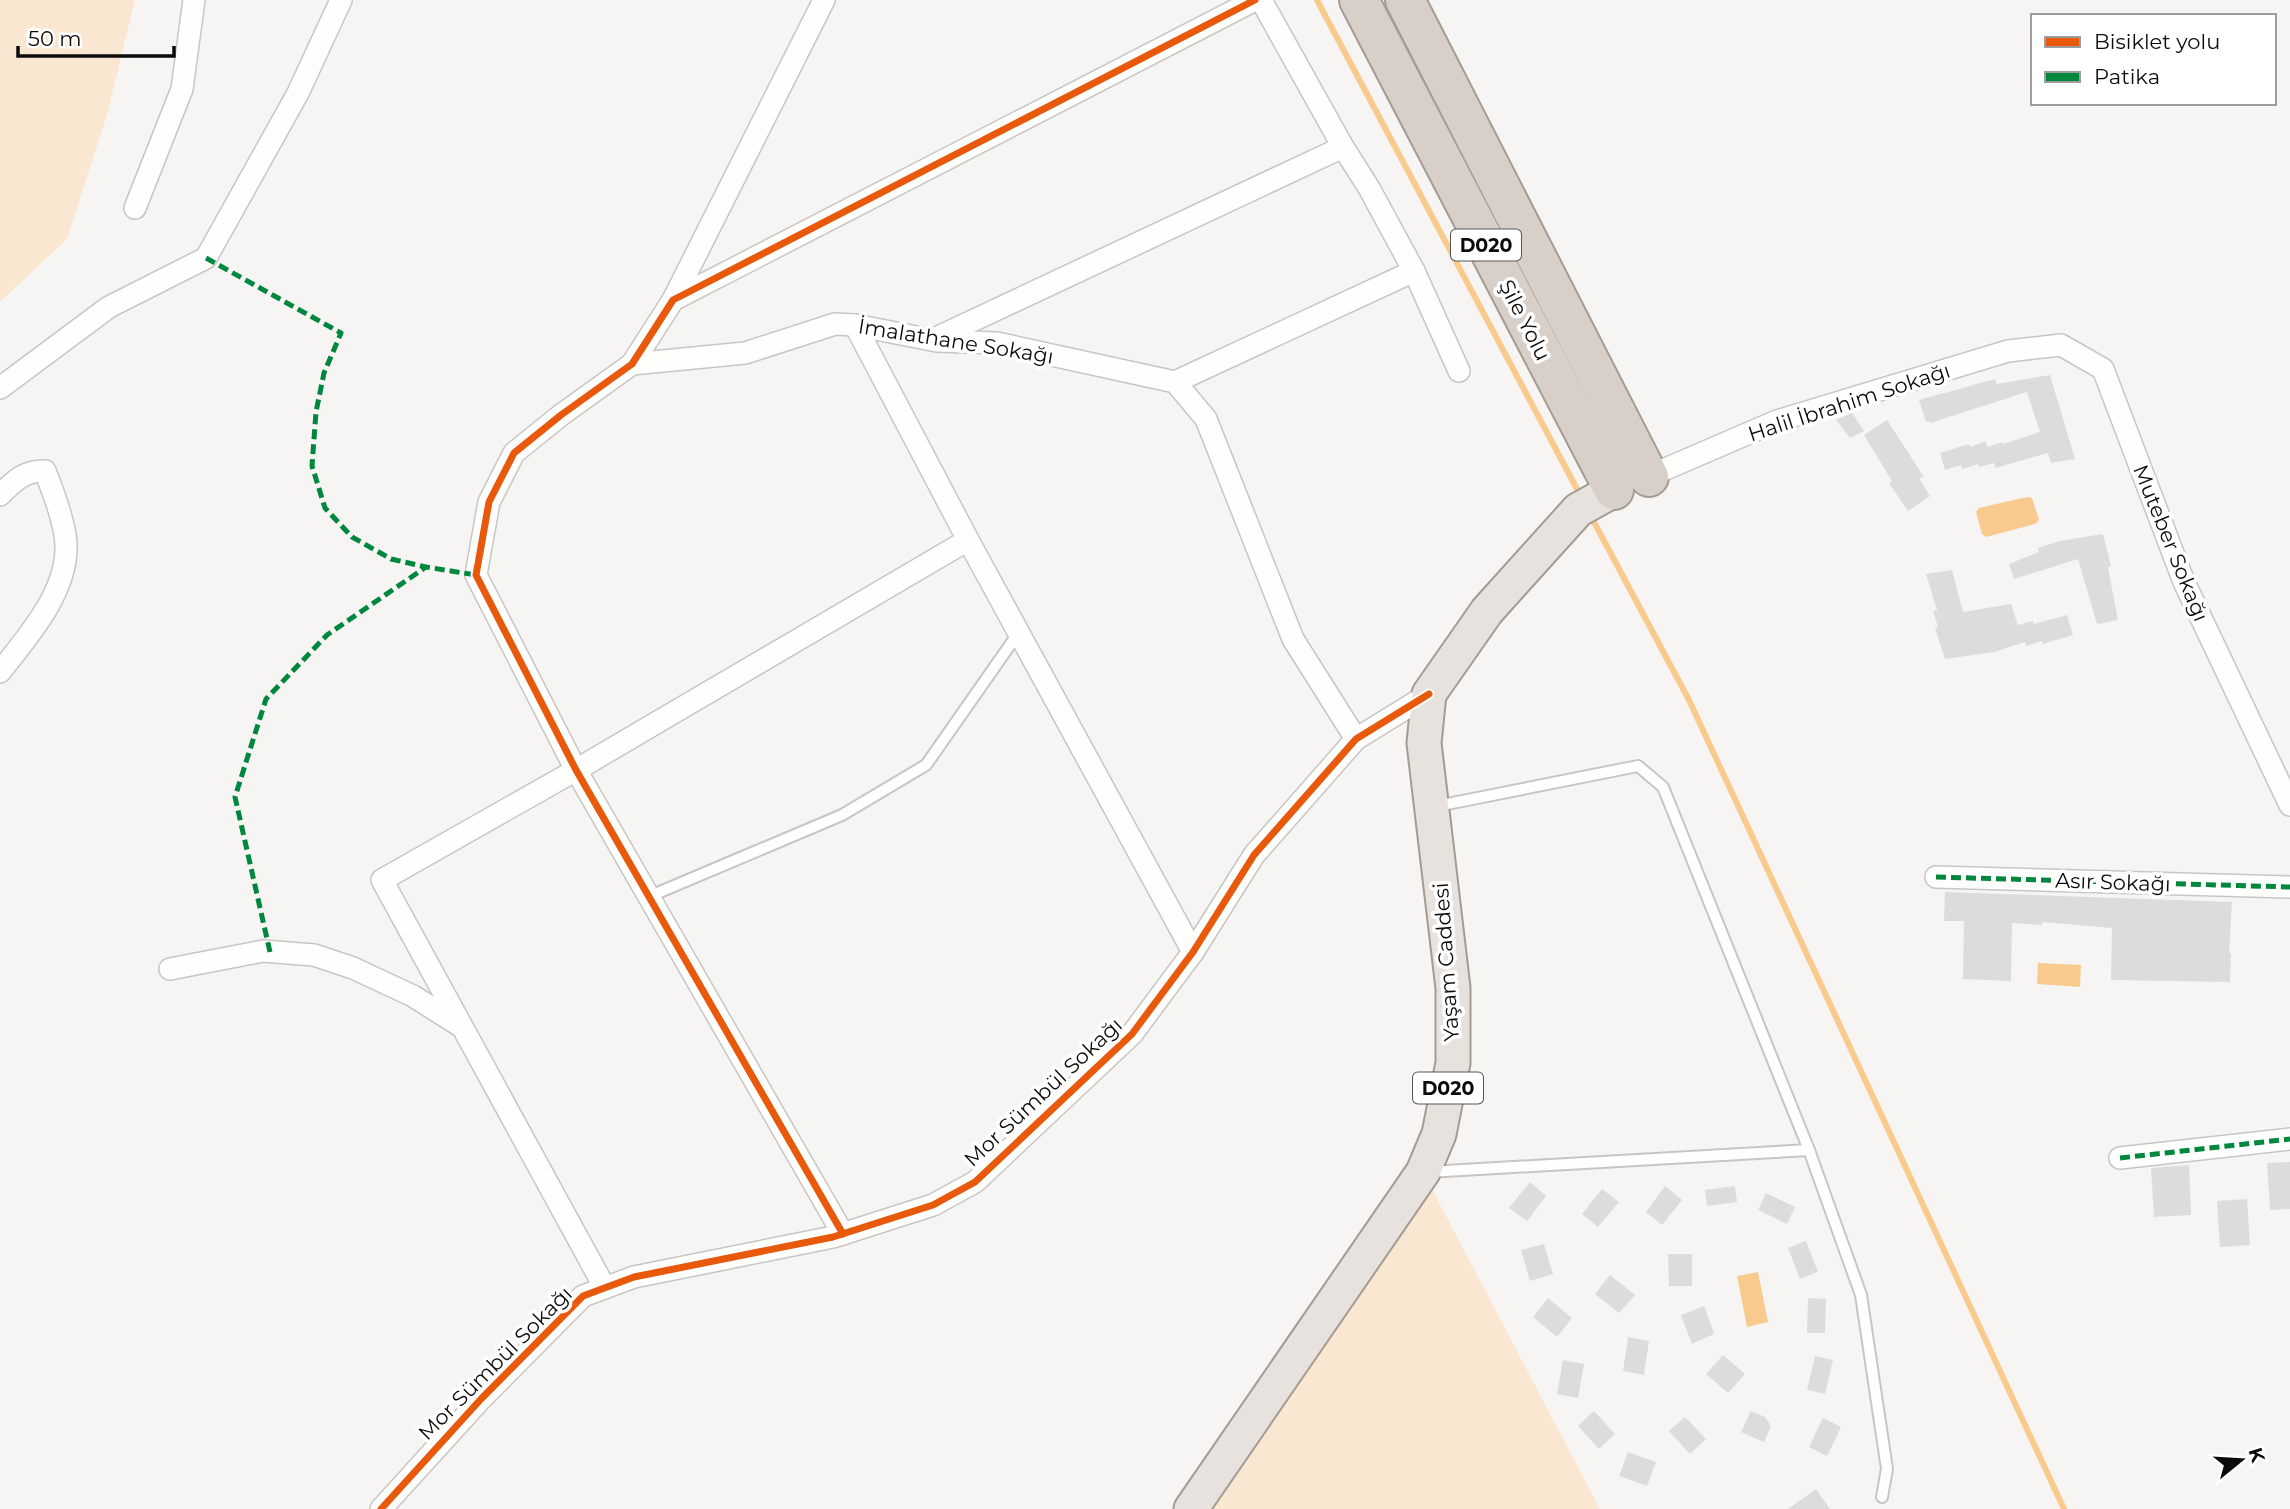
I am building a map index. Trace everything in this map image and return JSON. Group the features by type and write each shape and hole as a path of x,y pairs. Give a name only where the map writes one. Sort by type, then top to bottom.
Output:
{"highway":[{"name":"Şile Yolu","path":"1359,0 1614,490"},
{"name":"Şile Yolu","path":"1405,0 1649,477"}],"main road":[{"name":"Yaşam Caddesi","path":"1192,1509 1423,1172 1439,1134 1453,1063 1453,988 1424,743 1429,694 1487,611 1578,510 1614,490"}],"street":[{"path":"135,208 182,89 194,0"},
{"path":"0,388 109,307 206,258 298,93 341,0"},
{"path":"824,0 673,300 632,365 561,415 514,453 489,502 477,575 576,770 843,1234"},
{"path":"673,300 1255,0"},
{"path":"1261,0 1414,271 1459,371"},
{"path":"932,340 1343,147"},
{"path":"1356,739 1293,639 1206,419 1175,382 1414,271"},
{"name":"İmalathane Sokağı","path":"632,365 745,353 835,324 855,325 932,340 997,343 1175,382"},
{"path":"855,325 968,540 1193,952"},
{"name":"Muteber Sokağı","path":"2008,351 2061,345 2103,369 2184,582 2290,805"},
{"name":"Halil İbrahim Sokağı","path":"1614,490 1777,421 2008,351"},
{"path":"0,495 12,482 30,470 45,471 55,496 66,544 59,585 36,625 0,671"},
{"path":"605,1288 382,880 576,770 968,540"},
{"name":"Mor Sümbül Sokağı","path":"381,1509 481,1399 583,1296 634,1277 843,1234 933,1205 975,1182 1132,1034 1193,952 1254,855 1356,739 1429,694"},
{"name":"Asır Sokağı","path":"1936,877 2290,887"},
{"path":"170,970 263,951 314,955 353,968 412,996 464,1028"},
{"path":"2120,1158 2290,1139"}],"lane":[{"path":"648,897 842,814 926,765 1019,632"},
{"path":"1432,807 1638,766 1663,787 1809,1150 1861,1296 1886,1469 1882,1497"},
{"path":"1423,1172 1809,1150"}],"shaded area":[{"path":"0,0 135,0 107,115 67,239 0,302"},
{"path":"2032,498 2039,520 2035,524 1986,537 1982,534 1976,512 1979,508"},
{"path":"2038,963 2081,965 2080,987 2037,984"},
{"path":"1423,1172 1600,1509 1188,1509"},
{"path":"1758,1272 1768,1322 1747,1327 1737,1276"}],"building":[{"path":"2050,375 2075,459 2051,463 2048,453 1995,468 1994,463 1962,469 1961,465 1945,470 1940,453 1986,441 1987,447 2003,444 2040,432 2027,392 1930,423 1926,422 1919,400 1995,379 1997,384"},
{"path":"1852,413 1864,431 1850,438 1836,420"},
{"path":"1887,420 1924,477 1919,478 1930,496 1908,511 1889,483 1892,481 1864,435"},
{"path":"2103,534 2111,566 2108,567 2118,620 2097,624 2078,559 2014,579 2009,564 2039,552 2038,548 2060,541"},
{"path":"1952,570 1963,612 2011,604 2018,625 2033,621 2034,624 2067,615 2073,635 2043,644 2042,641 2026,646 2025,642 1994,652 1945,659 1935,628 1938,627 1933,611 1937,610 1926,574"},
{"path":"1945,892 2232,902 2230,982 2111,980 2112,928 2042,922 2042,925 2012,923 2011,981 1963,979 1964,921 1944,921"},
{"path":"2290,1162 2290,1209 2270,1210 2267,1163"},
{"path":"2189,1165 2191,1215 2154,1217 2151,1168"},
{"path":"1530,1182 1546,1196 1527,1221 1509,1208"},
{"path":"1665,1186 1682,1200 1662,1225 1646,1212"},
{"path":"1735,1186 1737,1202 1707,1206 1705,1190"},
{"path":"1602,1189 1619,1202 1598,1227 1582,1214"},
{"path":"1766,1193 1795,1207 1787,1224 1758,1210"},
{"path":"2247,1199 2250,1245 2220,1247 2217,1201"},
{"path":"1806,1241 1818,1272 1800,1279 1788,1248"},
{"path":"1544,1244 1553,1274 1530,1281 1521,1250"},
{"path":"1668,1254 1692,1254 1692,1286 1669,1286"},
{"path":"1610,1275 1635,1295 1619,1313 1595,1294"},
{"path":"1548,1298 1572,1318 1557,1337 1533,1317"},
{"path":"1808,1298 1826,1299 1825,1333 1807,1333"},
{"path":"1704,1306 1714,1334 1692,1344 1681,1315"},
{"path":"1628,1337 1649,1341 1644,1375 1623,1371"},
{"path":"1723,1355 1745,1374 1728,1393 1706,1374"},
{"path":"1815,1356 1833,1360 1825,1394 1807,1390"},
{"path":"1563,1360 1584,1364 1578,1398 1557,1394"},
{"path":"1594,1411 1615,1434 1599,1449 1578,1426"},
{"path":"1751,1411 1765,1417 1771,1426 1764,1442 1741,1432"},
{"path":"1685,1417 1706,1439 1690,1454 1669,1431"},
{"path":"1823,1418 1841,1427 1827,1456 1809,1447"},
{"path":"1628,1452 1656,1462 1647,1486 1619,1476"},
{"path":"1816,1489 1830,1509 1788,1509"}],"waterway":[{"path":"1317,0 1577,489"},
{"path":"1594,522 1689,700 2064,1509"}],"marked path":[{"path":"206,258 341,333 324,373 316,412 312,466 325,508 352,537 391,559 476,575"},
{"path":"270,952 235,797 266,699 327,635 426,567"},
{"path":"1936,877 2290,887"},
{"path":"2120,1158 2290,1139"}],"cycle path":[{"path":"843,1234 576,770 476,575 489,502 514,453 632,364 673,300 1255,0"},
{"path":"381,1509 481,1399 583,1296 634,1277 833,1237 933,1205 975,1182 1132,1034 1193,952 1254,855 1356,739 1429,694"}]}
